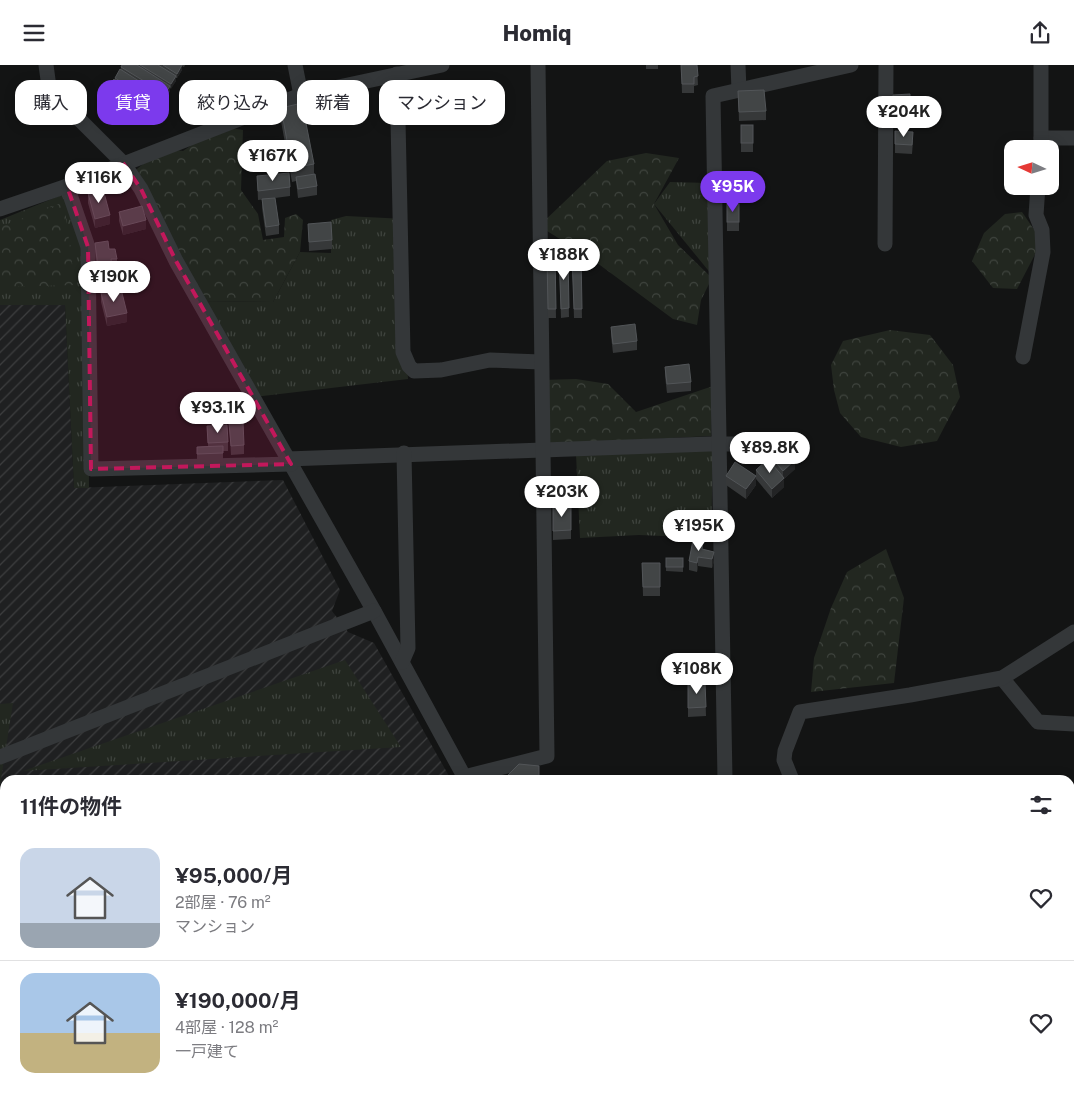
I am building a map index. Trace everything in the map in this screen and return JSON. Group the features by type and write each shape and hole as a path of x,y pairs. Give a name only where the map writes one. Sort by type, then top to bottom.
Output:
{"street":[{"path":"46,65 49,87 123,163 141,189 176,261 374,611 463,775"},
{"path":"295,65 298,80"},
{"path":"369,80 442,65"},
{"path":"479,775 547,756 538,65"},
{"path":"738,65 739,90"},
{"path":"725,775 713,97 851,65"},
{"path":"884,244 886,65"},
{"path":"1041,65 1041,140"},
{"path":"398,74 404,352 409,366 414,371 425,372 490,360 541,362"},
{"path":"0,209 67,186 297,97"},
{"path":"1059,141 1074,138"},
{"path":"67,186 88,247 91,469 289,461 404,453 779,444"},
{"path":"1023,357 1042,253 1042,230 1036,215 1037,195"},
{"path":"402,662 408,648 404,453"},
{"path":"0,757 374,611"},
{"path":"790,775 784,760 785,751 800,712 1002,678 1074,632"},
{"path":"1002,678 1038,722 1074,724"}],"highlighted area":[{"path":"123,163 141,189 176,261 291,464 91,469 88,247 67,186"}],"shaded area":[{"path":"0,305 65,305 74,488 283,480 340,590 332,611 348,632 374,643 448,775 0,775"}],"green space":[{"path":"219,126 243,130 241,190 258,214 263,240 284,237 285,218 296,214 303,220 300,252 273,302 199,301 131,174 162,148 183,151"},
{"path":"646,153 679,158 654,204 678,245 712,278 701,300 697,325 673,319 589,257 539,226 607,161"},
{"path":"670,182 710,183 712,275 654,204"},
{"path":"64,194 88,255 89,488 74,488 65,305 0,305 0,220"},
{"path":"64,202 75,285 0,287 0,227"},
{"path":"1022,212 1042,241 1017,289 993,288 972,261 984,233 1005,214"},
{"path":"346,216 405,219 401,247 408,379 253,397 199,301 273,302 300,252 331,253 331,220"},
{"path":"890,330 930,335 953,365 960,397 937,441 901,447 861,437 840,413 834,390 831,365 843,341"},
{"path":"576,379 608,384 636,412 713,386 711,436 547,444 541,380"},
{"path":"713,450 711,538 639,535 580,538 576,454"},
{"path":"886,549 904,598 894,683 811,692 814,658 831,608 847,572"},
{"path":"345,660 401,747 23,771"},
{"path":"13,703 2,775 0,775 0,704"}],"building":[{"path":"122,65 137,65 161,80 142,80 121,67"},
{"path":"140,65 158,65 176,76 171,84 169,80 164,80"},
{"path":"163,65 182,65 177,74"},
{"path":"681,65 697,65 698,76 694,77 694,84 682,84"},
{"path":"120,69 137,80 118,80 115,78"},
{"path":"764,90 766,111 739,112 738,91"},
{"path":"910,94 910,119 894,119 893,95"},
{"path":"297,104 297,125 306,125 314,164 292,168 284,125 287,125 287,107"},
{"path":"741,125 753,125 753,143 741,143"},
{"path":"895,131 913,132 912,145 895,144"},
{"path":"119,168 125,181 110,185 105,173"},
{"path":"289,173 290,187 258,191 257,176"},
{"path":"315,174 317,186 298,189 296,177"},
{"path":"725,179 743,179 743,192 725,192"},
{"path":"103,189 110,215 95,219 88,193"},
{"path":"275,198 279,225 266,227 262,199"},
{"path":"727,204 739,204 739,222 727,222"},
{"path":"142,206 146,220 123,226 119,212"},
{"path":"331,222 332,240 309,242 308,224"},
{"path":"108,241 109,249 115,249 117,259 111,259 113,273 99,275 95,243"},
{"path":"568,255 569,308 561,309 559,256"},
{"path":"547,256 555,256 556,309 548,309"},
{"path":"572,256 581,256 582,309 574,309"},
{"path":"121,289 127,313 107,317 101,293"},
{"path":"635,324 637,341 613,344 611,327"},
{"path":"689,364 691,382 667,384 665,367"},
{"path":"243,422 244,445 231,446 229,423"},
{"path":"227,425 228,442 208,443 207,426"},
{"path":"779,441 795,460 783,471 767,452"},
{"path":"223,446 223,453 197,454 197,447"},
{"path":"768,459 784,478 772,489 756,470"},
{"path":"735,462 756,476 746,489 726,476"},
{"path":"553,506 571,506 571,530 553,531"},
{"path":"693,540 703,542 702,549 714,552 712,559 698,557 697,563 689,561"},
{"path":"666,558 683,558 683,567 666,567"},
{"path":"642,563 660,563 660,587 643,587"},
{"path":"688,683 705,683 706,707 688,708"},
{"path":"519,764 539,766 539,775 508,775"}]}
